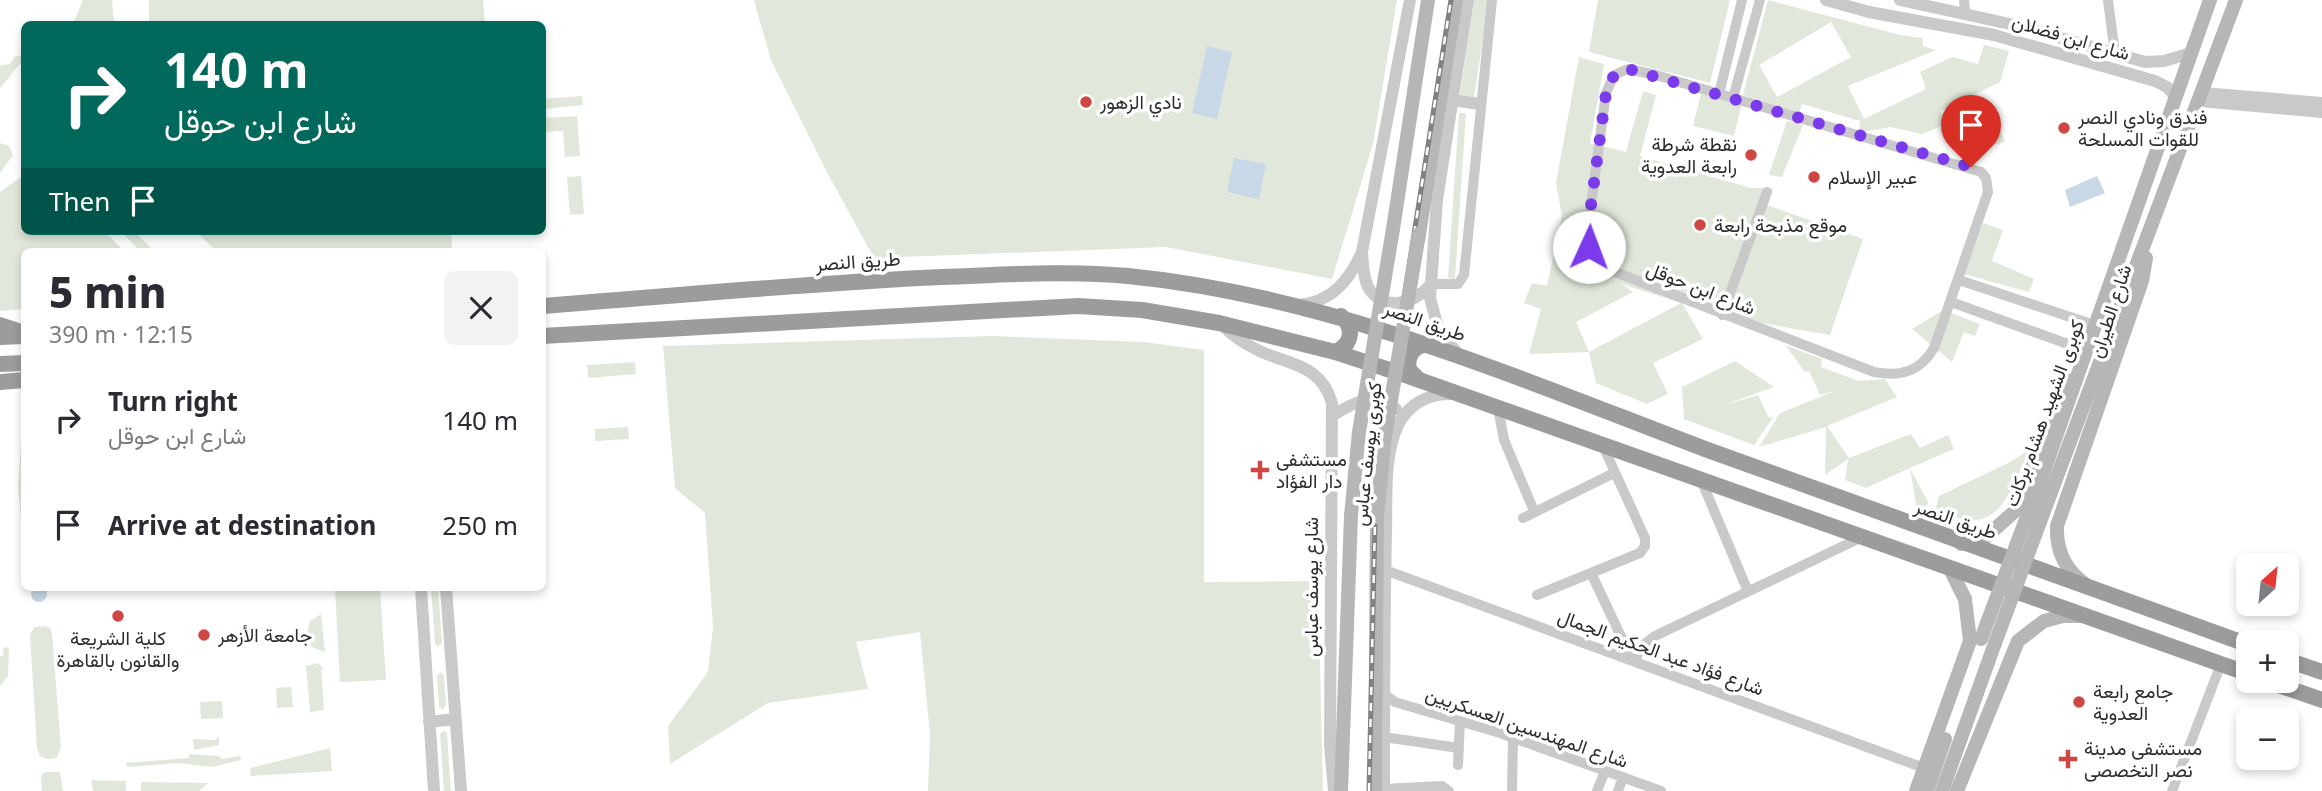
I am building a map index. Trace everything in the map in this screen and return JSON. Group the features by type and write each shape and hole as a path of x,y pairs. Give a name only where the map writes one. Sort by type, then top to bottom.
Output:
{"highway":[{"name":"طريق النصر","path":"546,306 871,280 1046,272 1157,279 1292,305 1341,316 1458,354 1961,544 2056,575 2236,640"},
{"path":"546,336 1049,305 1142,310 1219,323 1335,352 1419,380 1951,571 2236,669"},
{"path":"1335,352 1344,348 1350,336 1349,327 1341,316"},
{"path":"0,325 21,333"},
{"path":"0,337 21,334"},
{"path":"1419,380 1409,370 1409,355 1415,348 1429,344"},
{"path":"0,365 21,363"},
{"path":"0,382 21,380"},
{"path":"1973,578 1988,571 1989,558 1985,551"},
{"path":"2052,605 2045,597 2044,587 2056,575"},
{"path":"2299,664 2322,673"},
{"path":"2299,693 2322,701"}],"main road":[{"name":"كوبرى يوسف عباس","path":"1341,791 1351,516 1359,432 1428,0"},
{"name":"كوبرى يوسف عباس","path":"1381,790 1377,517 1385,436 1456,0"},
{"name":"شارع الطيران","path":"1961,544 1987,536 2015,511 2110,266 2126,245 2210,0"},
{"name":"شارع الطيران","path":"2057,526 2142,282 2144,246 2236,0"},
{"name":"كوبرى الشهيد هشام بركات","path":"2046,485 2126,245"},
{"name":"كوبرى الشهيد هشام بركات","path":"1927,791 1982,641 2144,246"},
{"path":"2015,511 2019,527 2028,534 2044,536 2057,526"},
{"path":"2057,526 2059,550 2066,565 2090,587"},
{"path":"1951,571 1982,641"},
{"path":"1957,791 2015,647 2029,630 2044,621 2063,616 2087,617"},
{"path":"1916,791 1982,641 1979,627 1995,623 2010,631 2015,647"},
{"name":"كوبرى الشهيد هشام بركات","path":"1942,791 1982,641"}],"street":[{"path":"1292,305 1319,301 1334,292 1352,272 1362,252 1410,0"},
{"path":"1458,354 1438,328 1431,306 1431,285 1437,200 1468,0"},
{"path":"1362,252 1369,288 1385,301 1398,304 1411,301 1431,285 1455,285 1463,280 1492,0"},
{"path":"1719,94 1742,0"},
{"path":"1733,98 1760,0"},
{"name":"شارع ابن فضلان","path":"1826,0 1869,12 1994,35 2155,81 2167,87 2176,97"},
{"name":"شارع ابن فضلان","path":"1900,0 1964,7 2115,54 2155,62 2191,52"},
{"path":"2108,0 2115,54"},
{"path":"2155,62 2161,71 2155,81"},
{"name":"شارع ابن حوقل","path":"1636,70 1733,98 1980,172 1986,178 1988,192 1959,280 1934,348 1921,366 1887,375 1722,315 1602,267 1589,247 1587,235 1606,93 1614,75 1620,71 1636,70"},
{"path":"2201,97 2322,112"},
{"path":"1452,100 1480,104"},
{"path":"2253,102 2322,103"},
{"path":"1722,315 1767,191"},
{"path":"1959,280 2088,323"},
{"path":"1951,302 2079,348"},
{"name":"شارع يوسف عباس","path":"1219,323 1255,349 1317,374 1329,393 1332,416 1330,745 1334,791"},
{"path":"1450,791 1442,786 1381,790 1385,570 1390,465 1396,431 1403,417 1416,404 1432,396 1449,394 1466,397"},
{"path":"1332,416 1358,401 1372,399 1393,406 1403,417"},
{"path":"1498,408 1503,440 1534,510"},
{"path":"1537,595 1640,554 1646,546 1645,538 1603,446"},
{"path":"1523,518 1534,510 1614,473"},
{"path":"1702,482 1747,589"},
{"path":"1633,661 1647,640 1747,589 1860,538"},
{"name":"شارع فؤاد عبد الحكيم الجمال","path":"1385,570 1924,768"},
{"path":"1592,575 1633,661"},
{"path":"421,591 433,791"},
{"path":"446,591 461,791"},
{"path":"425,658 451,656"},
{"path":"2172,791 2221,664"},
{"name":"شارع المهندسين العسكريين","path":"1383,693 1395,702 1513,738 1661,791"},
{"path":"429,722 455,719"},
{"path":"1458,765 1460,721"},
{"path":"1384,737 1459,748"},
{"path":"1512,791 1513,738"},
{"path":"1597,791 1605,771"},
{"path":"1618,791 1623,777"}],"shaded area":[{"path":"83,0 112,0 114,21 74,21"},
{"path":"149,0 483,0 485,21 149,21"},
{"name":"نادي الزهور","path":"754,0 1397,0 1373,144 1332,279 1166,247 874,258 771,60"},
{"path":"1474,0 1489,0 1474,97 1460,95"},
{"path":"1598,0 1730,0 1710,83 1589,52"},
{"path":"1768,0 1900,35 1923,38 1923,46 1936,50 1848,86 1864,119 1926,89 1920,72 1952,57 1978,64 1984,45 2009,51 2000,82 1940,111 1946,124 1922,134 1890,127 1859,133 1860,121 1802,104 1799,114 1743,95","holes":["1831,22 1851,57 1777,97 1759,65"]},
{"path":"21,55 21,63 0,88 0,65 10,64 14,57"},
{"path":"1579,57 1604,64 1590,143 1626,152 1643,91 1656,95 1640,156 1751,188 1773,188 1767,205 1863,239 1830,335 1720,316 1682,303 1703,339 1653,363 1668,394 1647,404 1596,383 1589,352 1529,354 1541,309 1524,303 1532,283 1547,286 1562,216 1556,183","holes":["1622,284 1681,303 1589,352 1576,322 1633,292"]},
{"path":"1701,93 1742,104 1734,136 1693,126"},
{"path":"582,96 583,105 546,109 546,99"},
{"path":"1459,113 1466,113 1455,279 1448,278"},
{"path":"577,116 580,156 565,157 563,131 546,132 546,118"},
{"path":"1787,121 1803,125 1782,177 1769,175"},
{"path":"1997,123 2005,142 1959,153 1956,143"},
{"path":"0,143 9,146 13,155 0,173"},
{"path":"581,176 584,214 570,215 567,177"},
{"path":"21,177 21,235 108,235 121,248 21,248 21,309 0,311 0,192"},
{"path":"1983,223 2003,230 1992,261 2034,279 2029,292 1964,274"},
{"path":"125,235 138,235 151,248 137,248"},
{"path":"200,235 451,235 452,248 213,248"},
{"path":"1943,310 1980,324 1975,336 1964,332 1952,362 1912,329"},
{"path":"992,336 1143,342 1204,350 1204,582 1318,581 1323,791 928,791 930,734 920,632 856,642 868,689 768,703 670,764 668,726 708,672 713,627 705,513 675,488 663,346"},
{"path":"1785,345 1822,359 1821,367 1859,381 1885,379 1897,397 1827,426 1849,458 1911,434 1920,448 1948,435 1954,449 1866,488 1845,480 1848,459 1825,475 1826,427 1759,447 1780,413 1835,391 1820,395 1809,371 1805,372"},
{"path":"1735,361 1774,387 1721,406 1758,395 1769,418 1774,416 1754,445 1684,419 1682,387"},
{"path":"635,362 636,374 588,378 587,365"},
{"path":"628,427 629,439 595,441 595,429"},
{"path":"21,442 21,518 18,488"},
{"path":"2029,450 2009,494 1994,512 1973,520 1935,513 1939,496"},
{"path":"1910,468 1929,504 1917,510"},
{"path":"335,591 380,591 386,680 340,682"},
{"path":"431,591 438,591 442,642 438,647 435,643"},
{"path":"321,614 325,652 312,647 307,634 310,621"},
{"path":"34,627 50,628 52,634 61,748 57,758 46,759 40,756 37,749 30,635"},
{"path":"9,647 8,676 0,686 0,656 4,655 3,648"},
{"path":"318,663 324,669 321,669 324,710 310,712 306,666"},
{"path":"441,672 444,675 446,705 443,710 439,707 437,676"},
{"path":"291,687 293,707 277,708 276,688"},
{"path":"222,701 223,718 201,719 200,702"},
{"path":"444,730 447,733 451,791 444,791 440,734"},
{"path":"219,736 219,745 194,750 193,739 215,740"},
{"path":"330,748 332,771 251,776 250,769 254,767"},
{"path":"189,754 220,756 221,759 240,756 241,760 212,767 178,763 127,767 126,763 189,758"},
{"path":"45,772 60,772 63,791 42,791 41,776"},
{"path":"91,780 126,781 126,791 93,791"},
{"path":"141,782 207,784 199,791 141,791"}],"water":[{"path":"1207,46 1232,52 1217,119 1192,113"},
{"path":"1234,158 1266,164 1259,199 1227,192"},
{"path":"2097,176 2105,193 2070,207 2065,190"},
{"path":"32,591 46,591 45,600 33,600"}],"railway":[{"path":"1369,791 1376,475 1451,0"}],"place":[{"name":"نادي الزهور","path":"1086,102"},
{"name":"فندق ونادي النصر للقوات المسلحة","path":"2064,128"},
{"name":"نقطة شرطة رابعة العدوية","path":"1751,155"},
{"name":"عبير الإسلام","path":"1814,177"},
{"name":"موقع مذبحة رابعة","path":"1700,225"},
{"name":"مستشفى دار الفؤاد","path":"1260,470"},
{"name":"كلية الشريعة والقانون بالقاهرة","path":"118,616"},
{"name":"جامعة الأزهر","path":"204,635"},
{"name":"جامع رابعة العدوية","path":"2079,702"},
{"name":"مستشفى مدينة نصر التخصصى","path":"2068,759"}],"route":[{"path":"1589,247 1587,235 1606,93 1614,75 1628,69 1971,167"}]}
